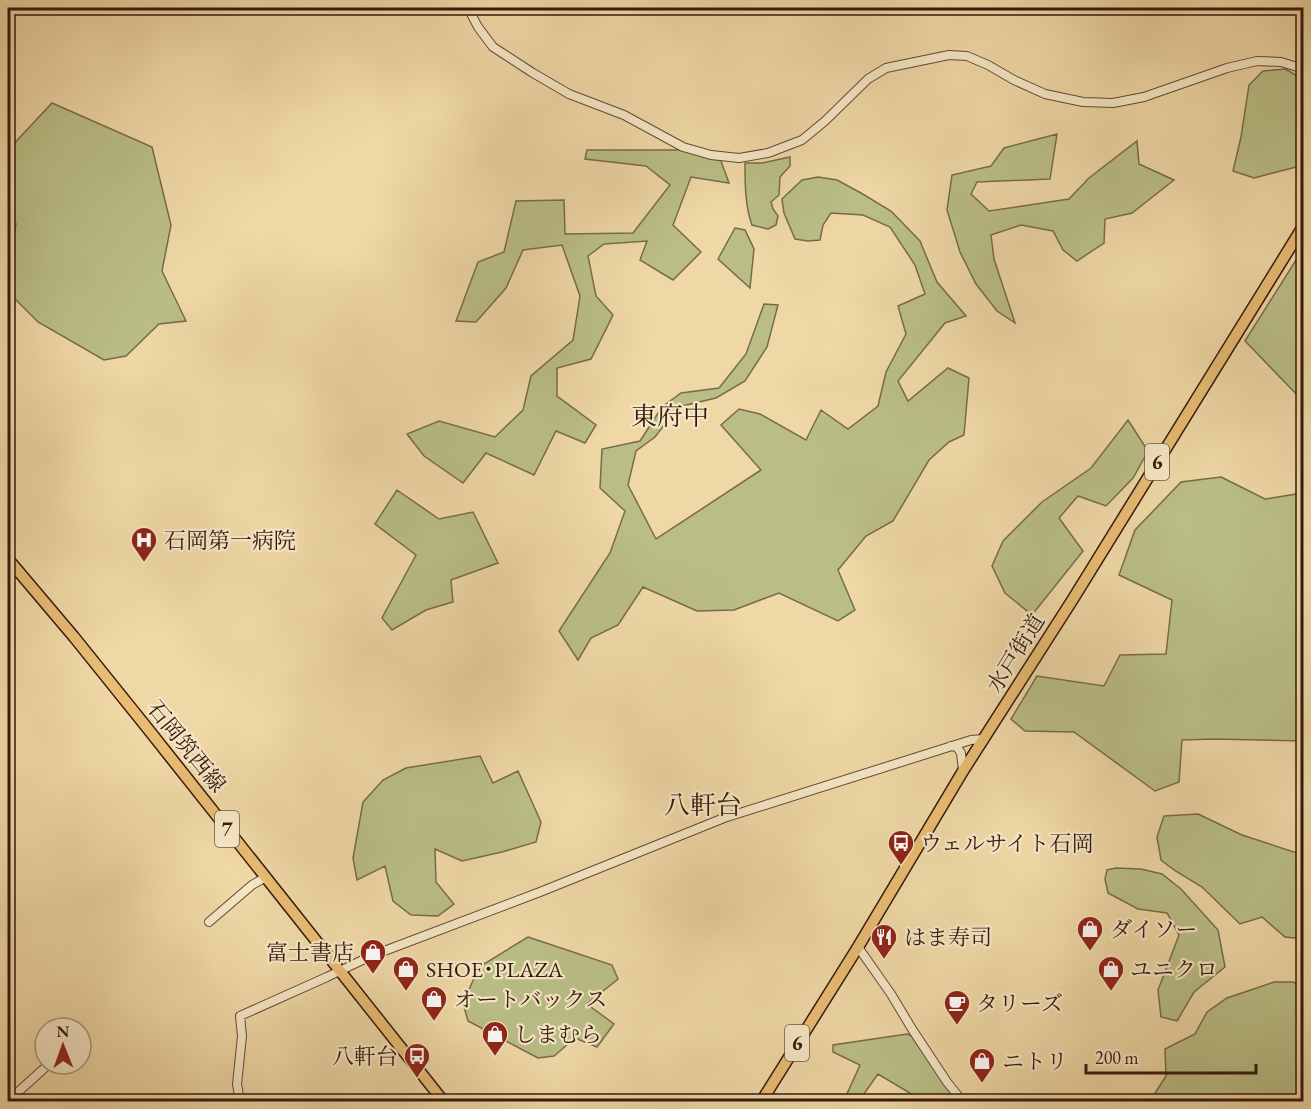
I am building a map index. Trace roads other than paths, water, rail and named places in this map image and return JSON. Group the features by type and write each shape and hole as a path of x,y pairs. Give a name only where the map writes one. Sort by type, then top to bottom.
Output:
{"main road":[{"path":"8,13 15,8"},
{"name":"水戸街道","path":"761,1101 858,947 963,771 1073,599 1304,225"},
{"name":"石岡筑西線","path":"8,559 74,636 444,1101"}],"street":[{"path":"468,8 478,27 493,47 569,94 628,117 683,147 711,155 739,158 768,153 802,140 868,79 886,68 949,56 967,56 1045,94 1083,102 1113,103 1144,97 1227,68 1257,61 1281,62 1304,69"},
{"path":"240,1101 237,1084 242,1036 240,1016 371,956 540,892 724,818 951,746 984,738"},
{"path":"951,746 957,747 961,753 963,771"},
{"path":"209,922 252,885 266,878"},
{"path":"858,947 947,1082 963,1101"},
{"path":"8,1101 36,1076"}],"place":[{"name":"石岡第一病院","path":"144,563"},
{"name":"ウェルサイト石岡","path":"901,866"},
{"name":"ダイソー","path":"1090,952"},
{"name":"はま寿司","path":"884,960"},
{"name":"富士書店","path":"373,975"},
{"name":"SHOE･PLAZA","path":"406,992"},
{"name":"ユニクロ","path":"1111,992"},
{"name":"オートバックス","path":"434,1022"},
{"name":"タリーズ","path":"957,1026"},
{"name":"しまむら","path":"495,1057"},
{"name":"八軒台","path":"417,1079"},
{"name":"ニトリ","path":"982,1084"}],"district":[{"name":"東府中","path":"670,416"},
{"name":"八軒台","path":"703,805"}]}
